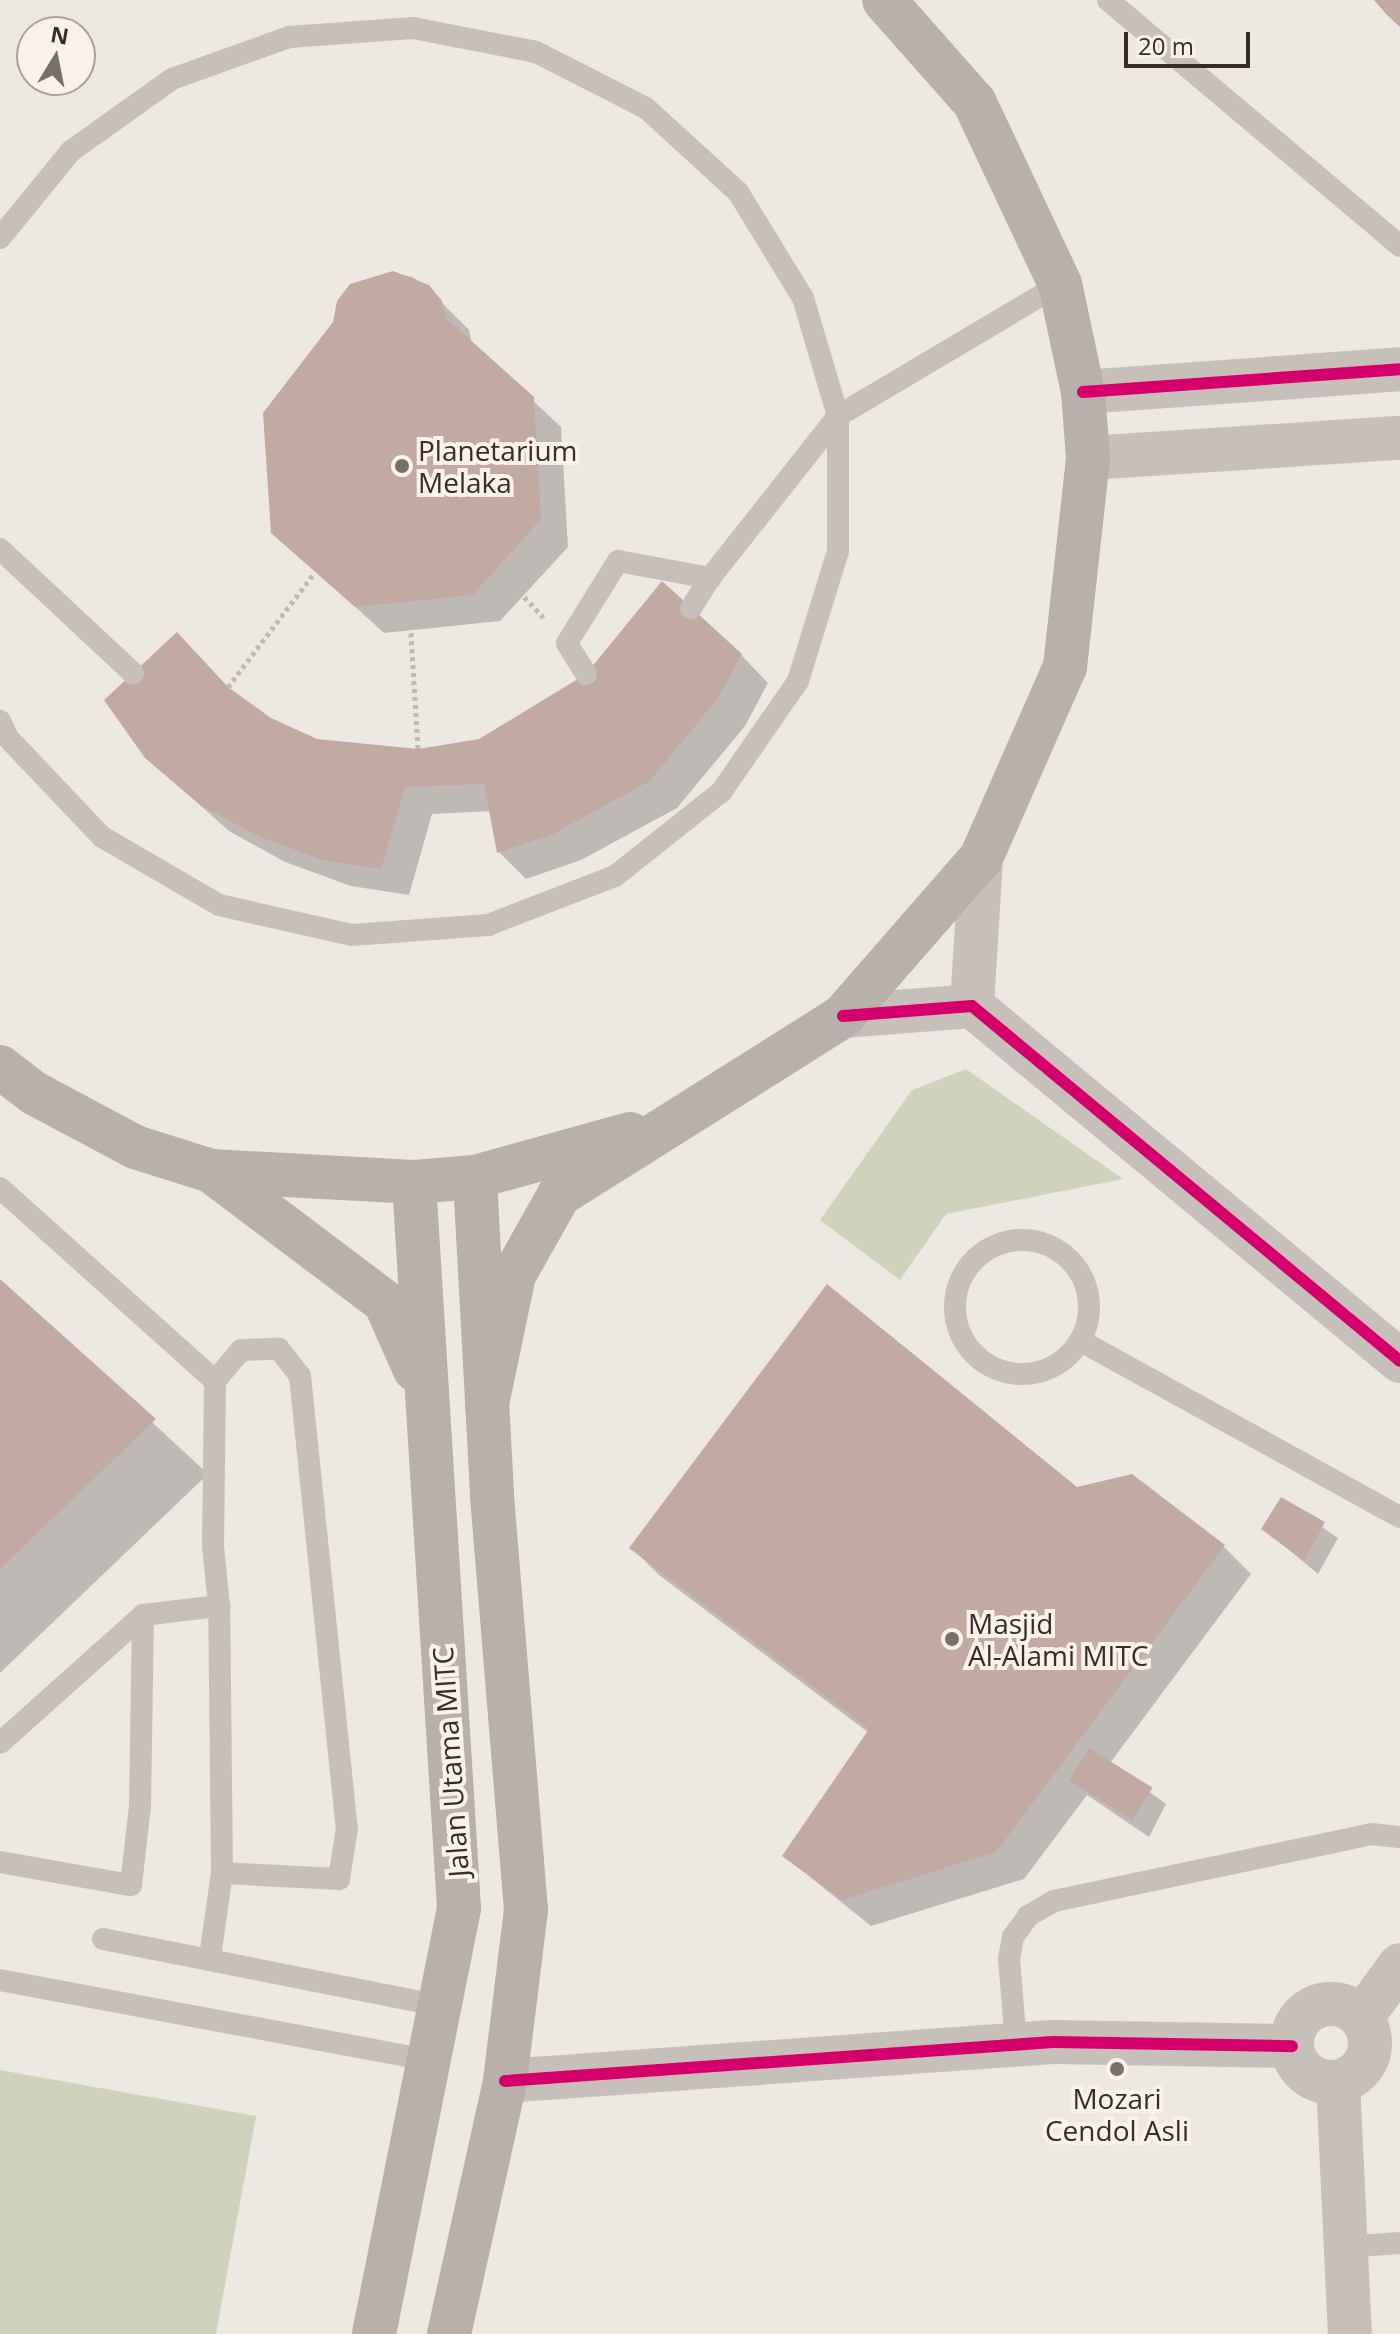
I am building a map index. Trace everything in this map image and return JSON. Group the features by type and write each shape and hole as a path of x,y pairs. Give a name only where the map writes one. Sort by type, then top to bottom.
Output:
{"main road":[{"path":"487,1404 514,1275 559,1195 843,1016 981,858 1065,667 1088,458 1083,392 1060,284 975,103 884,0"},
{"path":"0,1067 34,1093 135,1147 211,1171 414,1182 475,1177 671,1123"},
{"path":"211,1171 385,1302 427,1398"},
{"path":"449,2334 505,2081 526,1910 487,1404 475,1177"},
{"name":"Jalan Utama MITC","path":"374,2334 442,2006 459,1908 414,1182"}],"street":[{"path":"1083,392 1400,369"},
{"path":"1088,458 1400,438"},
{"path":"972,1006 981,858"},
{"path":"843,1016 972,1006 1400,1361"},
{"path":"1362,2017 1400,1965"},
{"path":"1317,2006 1349,2007 1362,2017 1371,2049 1365,2064 1338,2082 1307,2074 1292,2046 1298,2022 1317,2006"},
{"path":"505,2081 1016,2044 1292,2046"},
{"path":"1338,2082 1350,2334"}],"lane":[{"path":"1108,0 1400,246"},
{"path":"0,238 71,151 172,79 289,37 413,28 536,52 646,108 738,192 803,298 838,416 838,551 798,681 721,792 615,876 488,925 352,935 219,905 102,837 8,738 0,721"},
{"path":"691,608 710,578 838,416 1060,284"},
{"path":"0,549 133,673"},
{"path":"586,674 567,643 618,561 710,578"},
{"path":"0,1188 215,1381"},
{"path":"999,1244 1045,1245 1066,1256 1081,1274 1089,1296 1089,1319 1081,1341 1068,1357 1030,1374 988,1365 972,1352 955,1314 964,1274 999,1244"},
{"path":"1081,1341 1400,1517"},
{"path":"210,1957 222,1873 219,1606 213,1546 215,1381 241,1350 279,1349 300,1376 347,1828 339,1879 222,1873"},
{"path":"0,1743 143,1615 219,1606"},
{"path":"0,1862 131,1885 140,1806 143,1615"},
{"path":"1016,2044 1009,1959 1013,1937 1028,1916 1054,1901 1371,1834 1400,1837"},
{"path":"103,1939 210,1957 442,2006"},
{"path":"0,1980 431,2061"},
{"path":"1344,2247 1400,2243"}],"path":[{"path":"497,568 567,643"},
{"path":"228,687 315,572"},
{"path":"409,601 418,749"}],"green space":[{"path":"966,1069 1123,1179 946,1214 900,1280 820,1220 912,1090"},
{"path":"0,2070 256,2116 216,2334 0,2334"}],"building":[{"path":"1374,0 1400,0 1400,27 1387,15"},
{"name":"Planetarium Melaka","path":"393,271 429,285 442,301 446,318 534,397 541,519 473,595 355,607 271,533 263,413 333,322 337,301 350,284"},
{"path":"662,581 742,654 718,698 650,781 553,834 497,853 484,784 405,787 381,869 322,860 256,835 199,804 145,758 104,700 177,632 228,687 271,718 317,739 418,749 479,739 586,674"},
{"path":"0,1279 156,1419 0,1569"},
{"name":"Masjid Al-Alami MITC","path":"827,1284 1077,1487 1132,1474 1225,1545 996,1852 842,1900 782,1856 869,1729 629,1548"},
{"path":"1281,1497 1325,1522 1304,1561 1261,1529"},
{"path":"1089,1748 1153,1788 1132,1820 1069,1780"}],"cycle path":[{"path":"1083,392 1400,369"},
{"path":"843,1016 972,1006 1400,1361"},
{"path":"505,2081 1053,2042 1292,2046"}],"place":[{"name":"Planetarium Melaka","path":"402,466"},
{"name":"Masjid Al-Alami MITC","path":"952,1639"},
{"name":"Mozari Cendol Asli","path":"1117,2069"}]}
